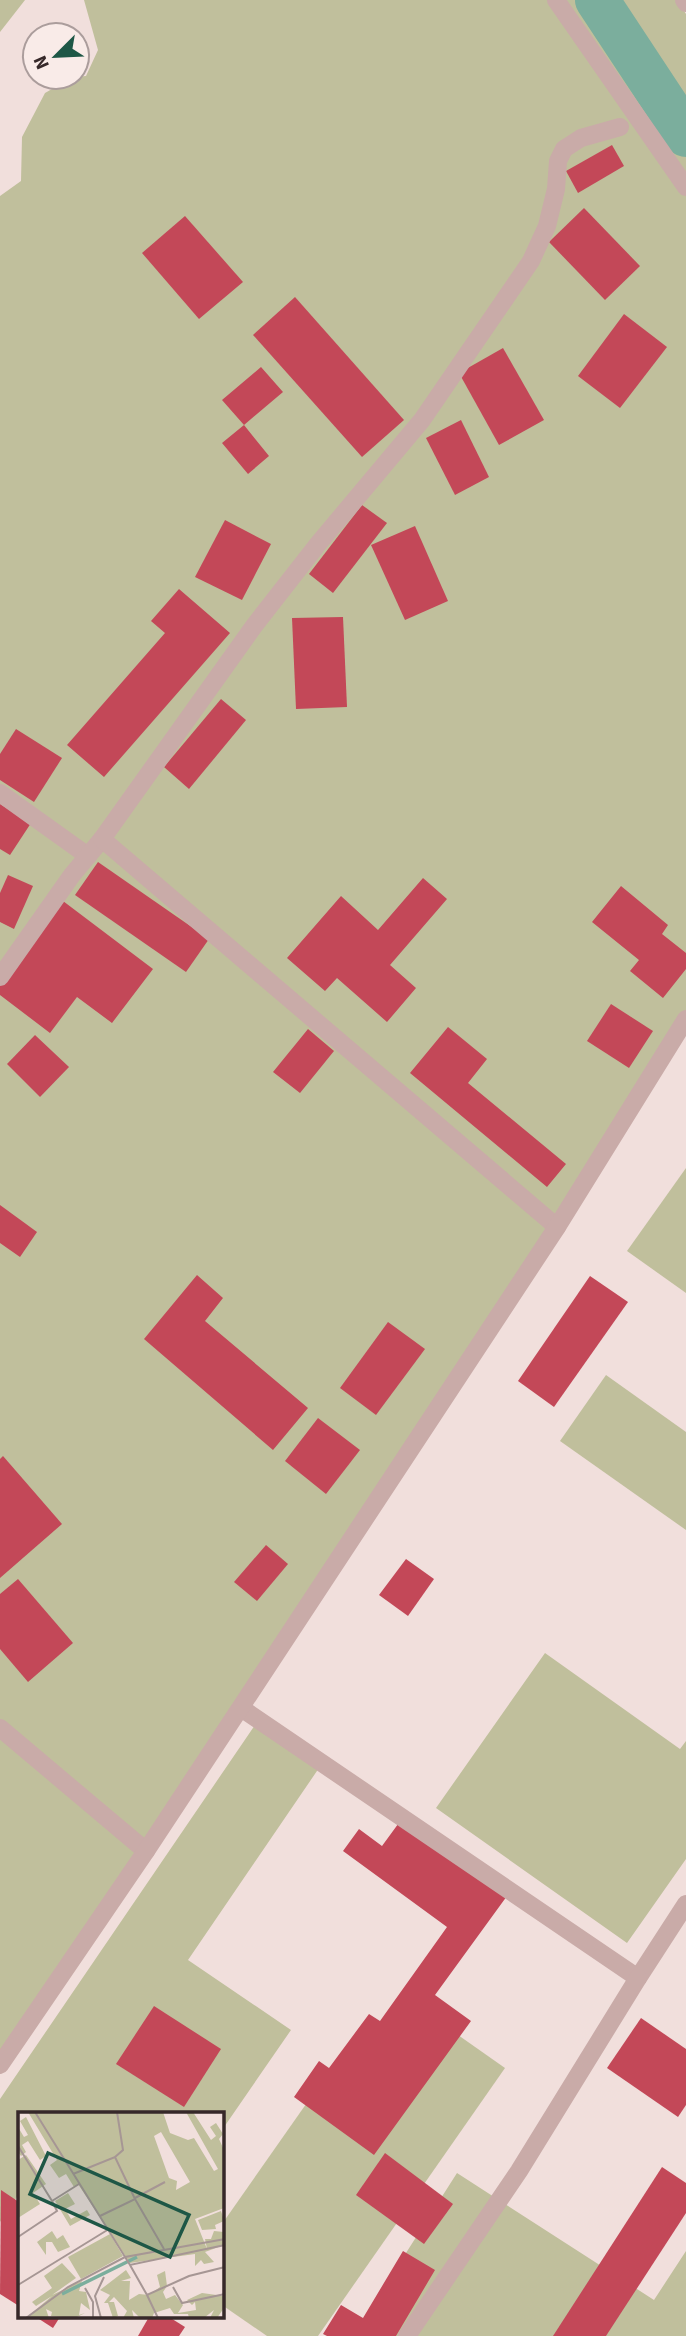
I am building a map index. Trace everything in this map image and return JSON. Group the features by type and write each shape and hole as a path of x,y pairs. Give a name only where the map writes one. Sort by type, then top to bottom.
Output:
{"street":[{"path":"556,0 686,187"},
{"path":"0,977 262,616 317,544 422,420 531,261 547,226 556,189 558,161 564,149 581,138 620,127"},
{"path":"0,793 88,856"},
{"path":"102,839 557,1227"},
{"path":"0,2065 146,1851 557,1227 684,1026"},
{"path":"241,1707 638,1978"},
{"path":"0,1728 146,1851"},
{"path":"407,2336 519,2171 686,1904"}],"green space":[{"path":"0,0 25,0 0,32"},
{"path":"84,0 677,0 686,14 686,1027 0,2072 0,196 21,181 22,137 45,93 91,91 91,65 98,50"},
{"path":"686,1168 686,1293 627,1251"},
{"path":"606,1375 686,1432 686,1530 560,1441"},
{"path":"545,1653 680,1749 686,1741 686,1859 627,1943 436,1808"},
{"path":"255,1725 319,1768 188,1960 291,2030 224,2127 224,2112 18,2112 18,2195 0,2222 0,2099"},
{"path":"441,2023 505,2068 318,2336 267,2336 224,2306 224,2221 318,2087"},
{"path":"457,2173 654,2300 686,2251 686,2336 353,2336"}],"building":[{"path":"612,145 624,166 578,193 566,171"},
{"path":"584,208 640,266 605,300 549,242"},
{"path":"185,216 243,282 199,319 142,253"},
{"path":"295,297 404,420 362,457 253,335"},
{"path":"624,314 667,347 620,408 578,376"},
{"path":"503,348 544,420 499,445 459,373"},
{"path":"261,367 283,392 244,425 222,400"},
{"path":"461,420 489,477 455,495 426,438"},
{"path":"244,425 269,456 248,474 222,443"},
{"path":"362,505 387,523 333,593 309,574"},
{"path":"225,520 271,544 242,600 195,577"},
{"path":"415,526 448,601 405,620 371,545"},
{"path":"179,589 230,633 104,777 67,745 165,633 151,621"},
{"path":"343,617 347,707 296,709 292,618"},
{"path":"221,699 246,720 189,789 164,767"},
{"path":"16,729 62,758 34,802 0,780 0,754"},
{"path":"0,804 31,823 10,855 0,849"},
{"path":"98,862 209,939 186,972 75,895"},
{"path":"8,875 33,886 14,929 0,922 0,893"},
{"path":"423,878 447,899 390,965 416,988 387,1022 337,978 325,991 287,958 341,896 378,930"},
{"path":"621,886 668,925 662,934 686,953 686,969 663,998 630,971 639,960 592,922"},
{"path":"63,901 153,969 112,1023 77,997 50,1033 0,995 0,985"},
{"path":"611,1004 653,1031 629,1068 587,1041"},
{"path":"448,1027 487,1059 468,1083 566,1164 547,1187 410,1073"},
{"path":"308,1029 334,1051 300,1093 273,1072"},
{"path":"35,1035 69,1067 40,1097 7,1064"},
{"path":"0,1205 37,1232 20,1257 0,1243"},
{"path":"197,1275 223,1298 205,1321 308,1408 273,1450 144,1339"},
{"path":"590,1276 628,1302 554,1407 518,1381"},
{"path":"388,1322 425,1349 376,1415 340,1388"},
{"path":"318,1418 360,1450 326,1494 285,1461"},
{"path":"3,1456 62,1524 0,1578 0,1459"},
{"path":"266,1545 288,1564 257,1601 234,1582"},
{"path":"406,1559 434,1579 408,1616 379,1595"},
{"path":"18,1579 73,1643 28,1682 0,1649 0,1594"},
{"path":"401,1820 507,1896 435,1995 471,2021 374,2155 294,2097 319,2061 329,2068 369,2014 380,2021 447,1927 343,1851 359,1829 382,1846"},
{"path":"154,2006 221,2049 184,2107 116,2064"},
{"path":"641,2018 686,2049 686,2105 678,2117 607,2068"},
{"path":"385,2153 453,2204 424,2244 356,2195"},
{"path":"662,2167 686,2183 686,2213 606,2336 553,2336"},
{"path":"1,2190 18,2201 18,2305 0,2294"},
{"path":"403,2251 435,2270 396,2336 323,2334 341,2305 363,2318"},
{"path":"38,2318 59,2318 53,2328"},
{"path":"148,2318 171,2318 185,2327 179,2336 138,2336"}],"waterway":[{"path":"597,0 686,135"}]}
